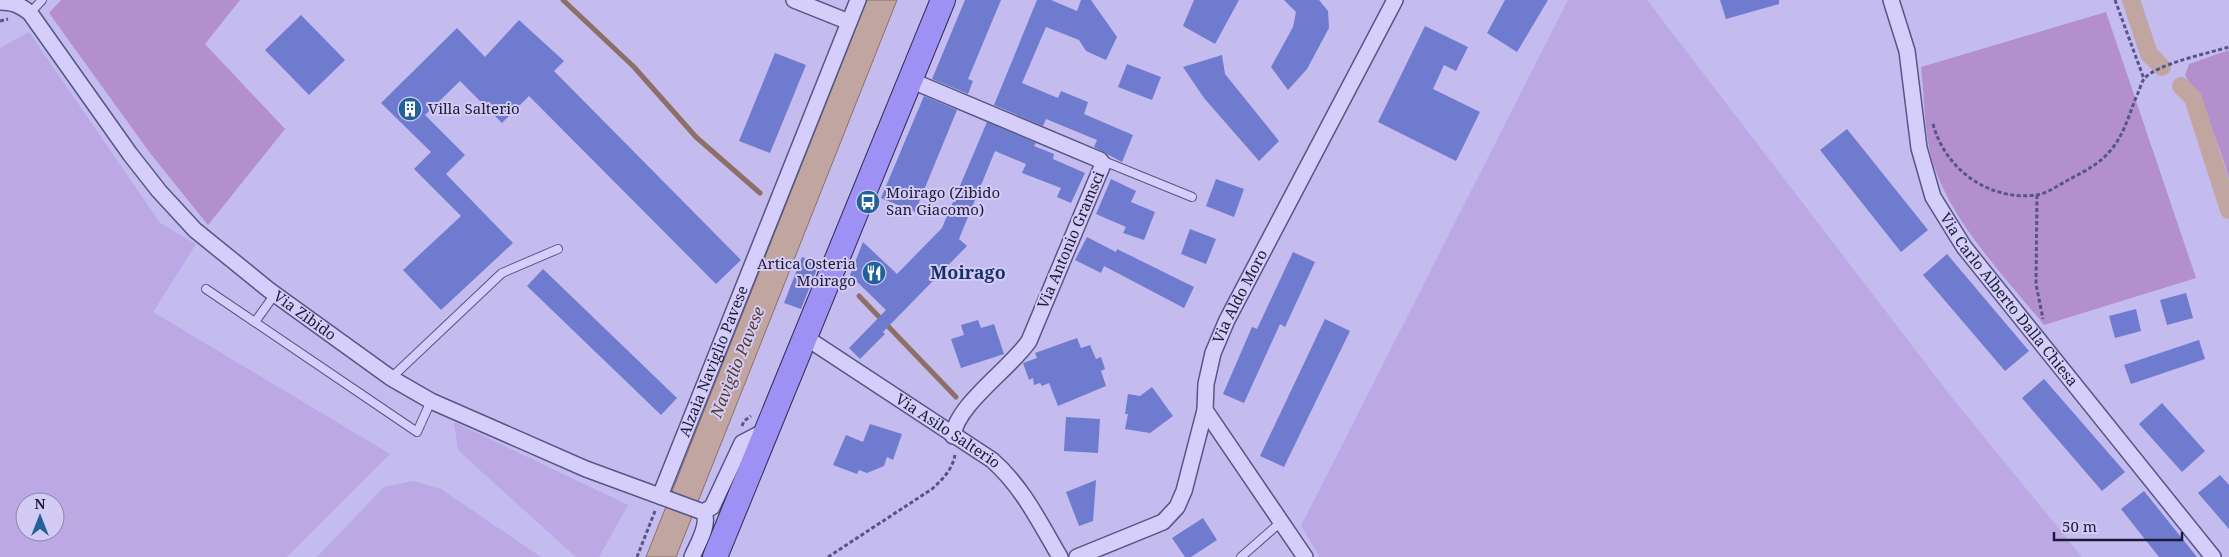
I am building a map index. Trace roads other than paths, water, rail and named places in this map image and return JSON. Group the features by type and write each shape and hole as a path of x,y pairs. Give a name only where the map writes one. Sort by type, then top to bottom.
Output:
{"main road":[{"path":"715,557 760,423 805,337 943,0"}],"street":[{"path":"794,0 849,22"},
{"name":"Alzaia Naviglio Pavese","path":"660,496 858,0"},
{"name":"Via Aldo Moro","path":"1077,557 1163,522 1177,507 1184,490 1205,410 1206,384 1213,353 1227,320 1395,0"},
{"name":"Via Carlo Alberto Dalla Chiesa","path":"1891,0 1907,51 1919,148 1933,197 1964,247 2213,557"},
{"name":"Via Zibido","path":"0,2 20,5 30,13 130,154 195,230 275,294 391,378 432,401 586,469 702,512"},
{"name":"Via Antonio Gramsci","path":"910,80 1100,160 1103,164 1037,321 1023,349 974,399 955,428 953,436"},
{"name":"Via Asilo Salterio","path":"805,337 992,460 1007,474 1034,513 1060,557"},
{"path":"1205,410 1305,557"},
{"path":"692,557 706,522 706,516 702,512 712,507 742,443 760,423"}],"lane":[{"path":"30,13 42,0"},
{"path":"1100,160 1192,197"},
{"path":"391,378 502,273 558,249"},
{"path":"206,289 417,432 432,401"},
{"path":"255,322 275,294"},
{"path":"1241,557 1282,522"}],"water":[{"name":"Naviglio Pavese","path":"867,0 897,0 676,557 646,557"}],"waterway":[{"path":"563,0 634,67 696,137 760,193"},
{"path":"2131,0 2149,54 2162,67"},
{"path":"2181,86 2193,98 2229,210"},
{"path":"859,296 956,397"}],"place":[{"name":"Villa Salterio","path":"410,109"},
{"name":"Moirago (Zibido San Giacomo)","path":"868,202"},
{"name":"Artica Osteria Moirago","path":"874,273"}],"district":[{"name":"Moirago","path":"968,273"}]}
